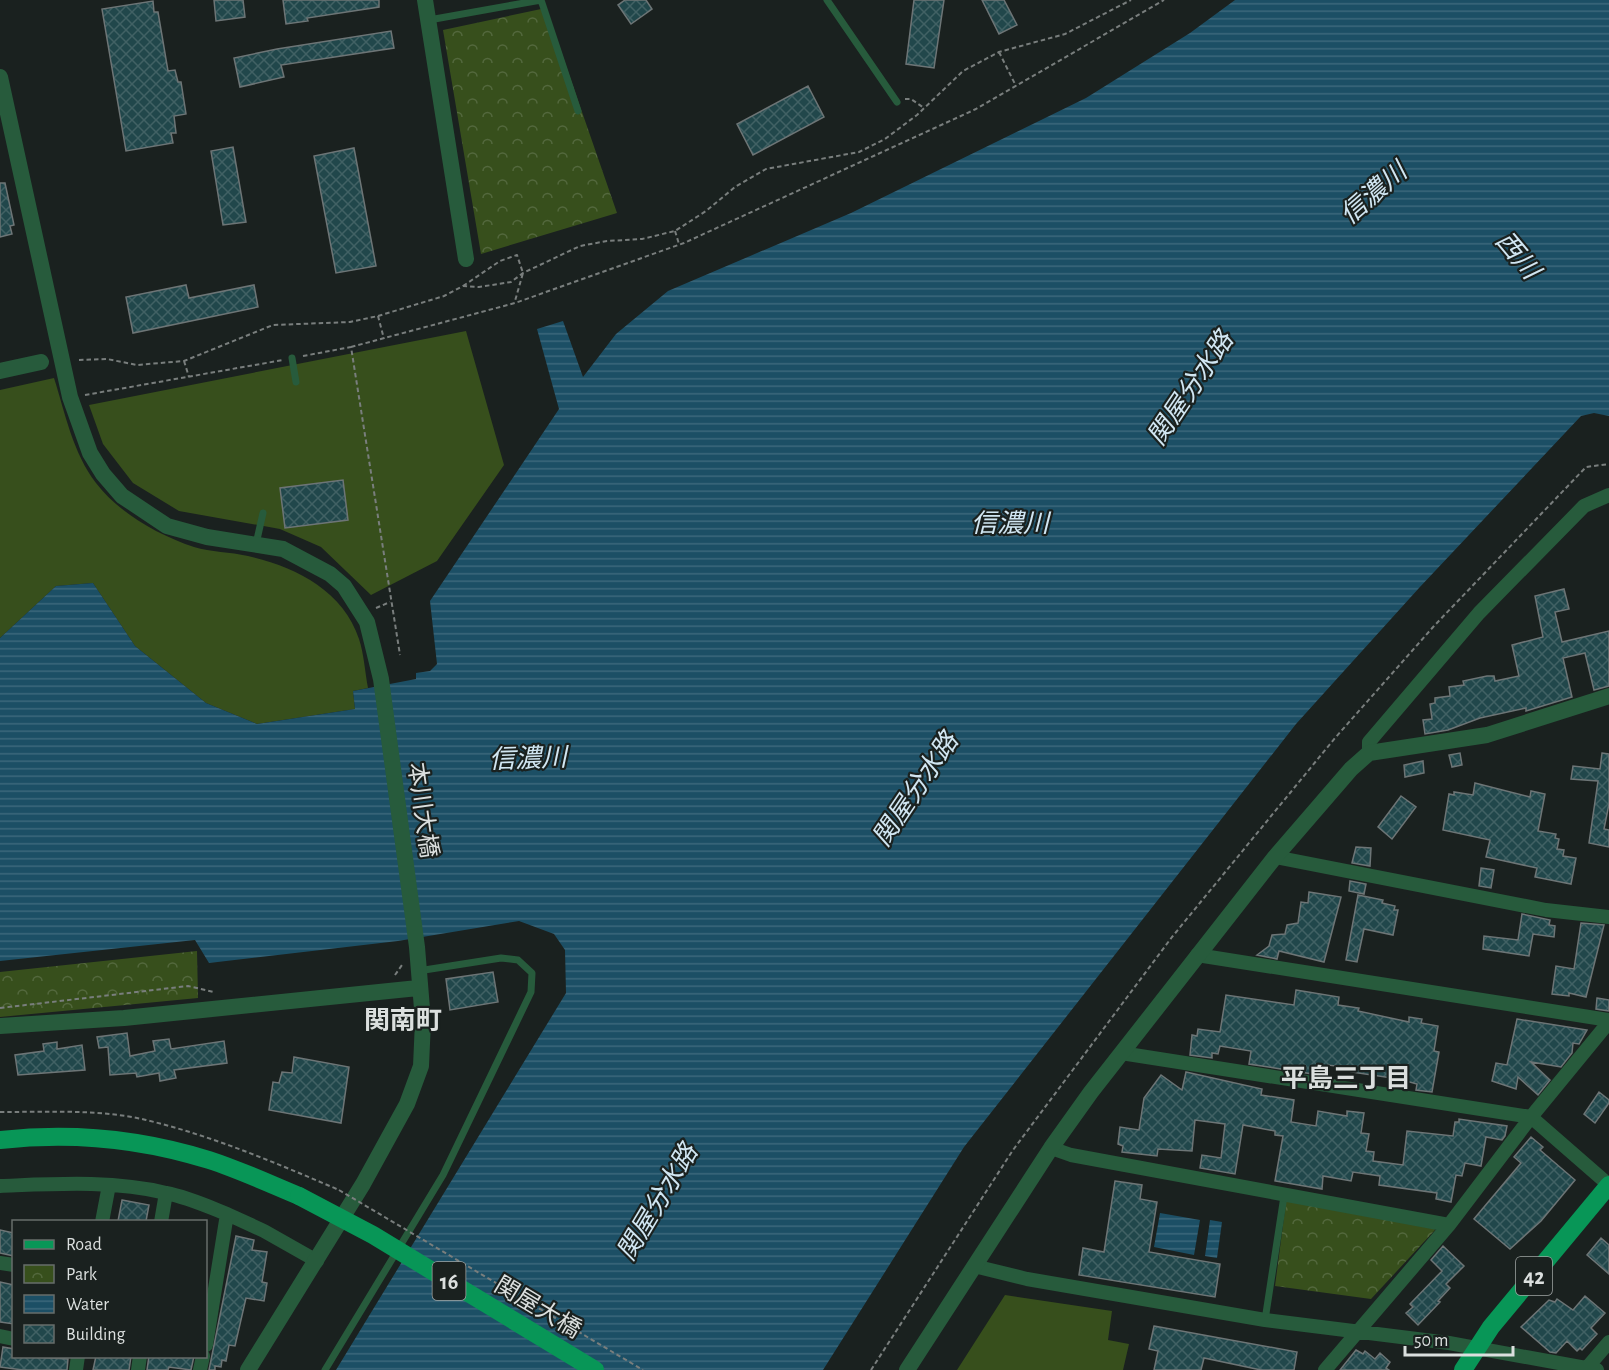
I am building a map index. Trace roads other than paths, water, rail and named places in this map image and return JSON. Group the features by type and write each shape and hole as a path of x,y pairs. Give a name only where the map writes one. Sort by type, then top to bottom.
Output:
{"main road":[{"name":"関屋大橋","path":"0,1140 99,1139 158,1146 211,1161 299,1196 373,1235 595,1370"},
{"name":"42","path":"1463,1370 1476,1348 1609,1185"}],"street":[{"path":"425,0 466,259"},
{"name":"本川大橋","path":"0,77 70,397 90,453 103,474 122,496 167,526 207,537 256,544 300,556 344,585 367,622 381,679 417,947 423,1021 421,1066 407,1104 317,1261 248,1370"},
{"path":"0,371 40,362"},
{"path":"1369,753 1369,742 1479,613 1584,506 1609,495"},
{"path":"908,1370 1051,1148 1197,955 1275,857 1351,769 1369,753 1487,735 1609,696"},
{"path":"1275,857 1546,910 1609,917"},
{"path":"1197,955 1609,1021"},
{"path":"0,1026 123,1018 418,980"},
{"path":"1325,1370 1449,1226 1530,1117 1609,1021"},
{"path":"1122,1053 1530,1117 1609,1185"},
{"path":"1051,1148 1071,1155 1449,1226"},
{"path":"0,1186 109,1185 166,1192 227,1214 264,1231 317,1261"},
{"path":"102,1220 109,1185"},
{"path":"161,1220 166,1192"},
{"path":"207,1339 227,1214"},
{"path":"974,1266 1027,1279 1265,1320 1476,1348 1590,1369 1609,1342"}],"lane":[{"path":"429,21 541,0 578,111"},
{"path":"827,0 897,102"},
{"path":"292,358 296,382"},
{"path":"256,544 263,513"},
{"path":"325,1370 443,1175 531,992 532,973 518,960 501,958 418,980"},
{"path":"1265,1320 1284,1196"}],"water":[{"name":"信濃川","path":"1235,0 1609,0 1609,416 1594,413 1581,416 1419,588 1296,724 964,1147 823,1370 336,1370 566,993 565,950 554,934 519,921 398,941 209,963 195,940 0,961 0,638 56,586 93,583 135,646 206,703 257,724 355,709 353,691 416,679 416,673 430,671 437,664 430,601 559,409 537,329 563,321 583,377 616,334 668,291 851,213 1086,98 1190,33"},
{"path":"1160,1213 1200,1220 1194,1255 1154,1247"},
{"path":"1210,1220 1222,1222 1217,1258 1205,1256"}],"district":[{"name":"関南町","path":"403,1020"},
{"name":"平島三丁目","path":"1346,1078"}],"water label":[{"name":"西川","path":"1518,255"},
{"name":"関屋分水路","path":"1190,388"},
{"name":"関屋分水路","path":"915,789"},
{"name":"関屋分水路","path":"657,1202"}]}
